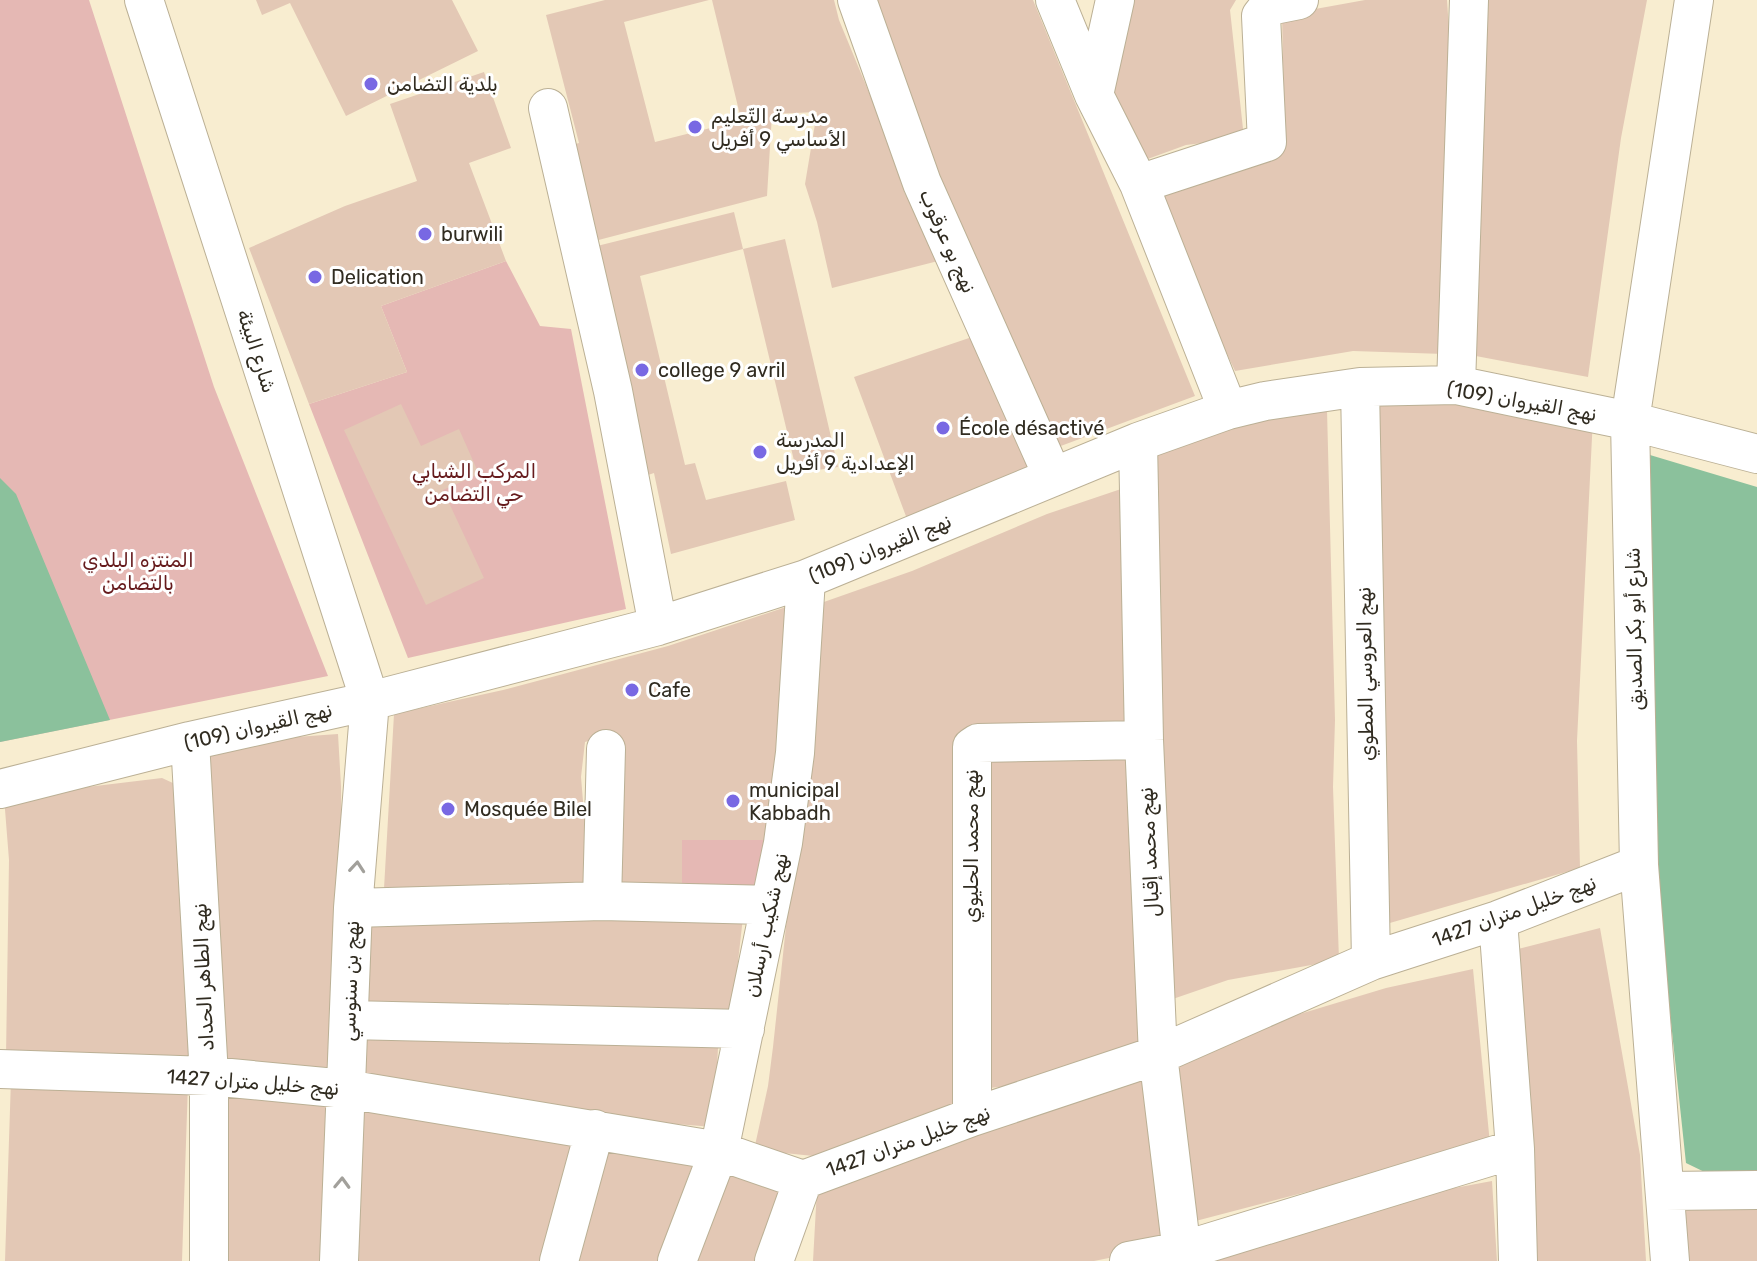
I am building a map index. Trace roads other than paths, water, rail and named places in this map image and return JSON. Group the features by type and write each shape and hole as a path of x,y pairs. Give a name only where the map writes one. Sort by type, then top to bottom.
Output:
{"street":[{"name":"شارع البيئة","path":"144,0 370,701"},
{"name":"نهج بو عرقوب","path":"857,0 922,183 1053,477"},
{"path":"1055,0 1094,95 1139,184 1228,410"},
{"path":"1094,95 1115,0"},
{"path":"1139,184 1267,142 1261,16 1269,6 1299,0"},
{"path":"1456,385 1469,0"},
{"name":"شارع أبو بكر الصديق","path":"1670,1261 1639,865 1630,421 1694,0"},
{"path":"548,108 613,391 658,626"},
{"name":"نهج القيروان (109)","path":"0,789 190,741 370,701 658,626 806,579 1138,442 1228,410 1265,401 1360,387 1456,385 1630,421 1757,454"},
{"name":"نهج العروسي المطوي","path":"1360,387 1371,961"},
{"name":"نهج محمد إقبال","path":"1138,442 1144,740 1158,1055 1182,1256"},
{"name":"نهج شكيب أرسلان","path":"677,1261 719,1151 783,843 795,753 806,579"},
{"name":"نهج بن سنوسي","path":"339,1261 353,908 370,701"},
{"name":"نهج محمد الحليوي","path":"972,1117 972,747 978,743 1144,740"},
{"name":"نهج الطاهر الحداد","path":"190,741 209,1076 209,1261"},
{"path":"602,901 606,749"},
{"name":"نهج خليل متران 1427","path":"0,1069 209,1076 346,1089 719,1151 803,1180 972,1117 1158,1055 1371,961 1498,920 1639,865"},
{"path":"353,908 602,901 769,905"},
{"path":"1498,920 1515,1149 1518,1261"},
{"path":"349,1020 745,1029"},
{"path":"0,1040 0,1085"},
{"path":"559,1261 595,1129"},
{"path":"1129,1261 1182,1256 1515,1149"},
{"path":"774,1261 803,1180"},
{"path":"1665,1191 1757,1190"}],"place":[{"name":"بلدية التضامن","path":"371,84"},
{"name":"مدرسة التّعليم الأساسي 9 أفريل","path":"695,127"},
{"name":"burwili","path":"425,234"},
{"name":"Delication","path":"315,277"},
{"name":"college 9 avril","path":"642,370"},
{"name":"École désactivé","path":"943,428"},
{"name":"المدرسة الإعدادية 9 أفريل","path":"760,452"},
{"name":"Cafe","path":"632,690"},
{"name":"municipal Kabbadh","path":"733,801"},
{"name":"Mosquée Bilel","path":"448,809"}],"park label":[{"name":"المركب الشبابي حي التضامن","path":"474,482"},
{"name":"المنتزه البلدي بالتضامن","path":"138,572"}]}
